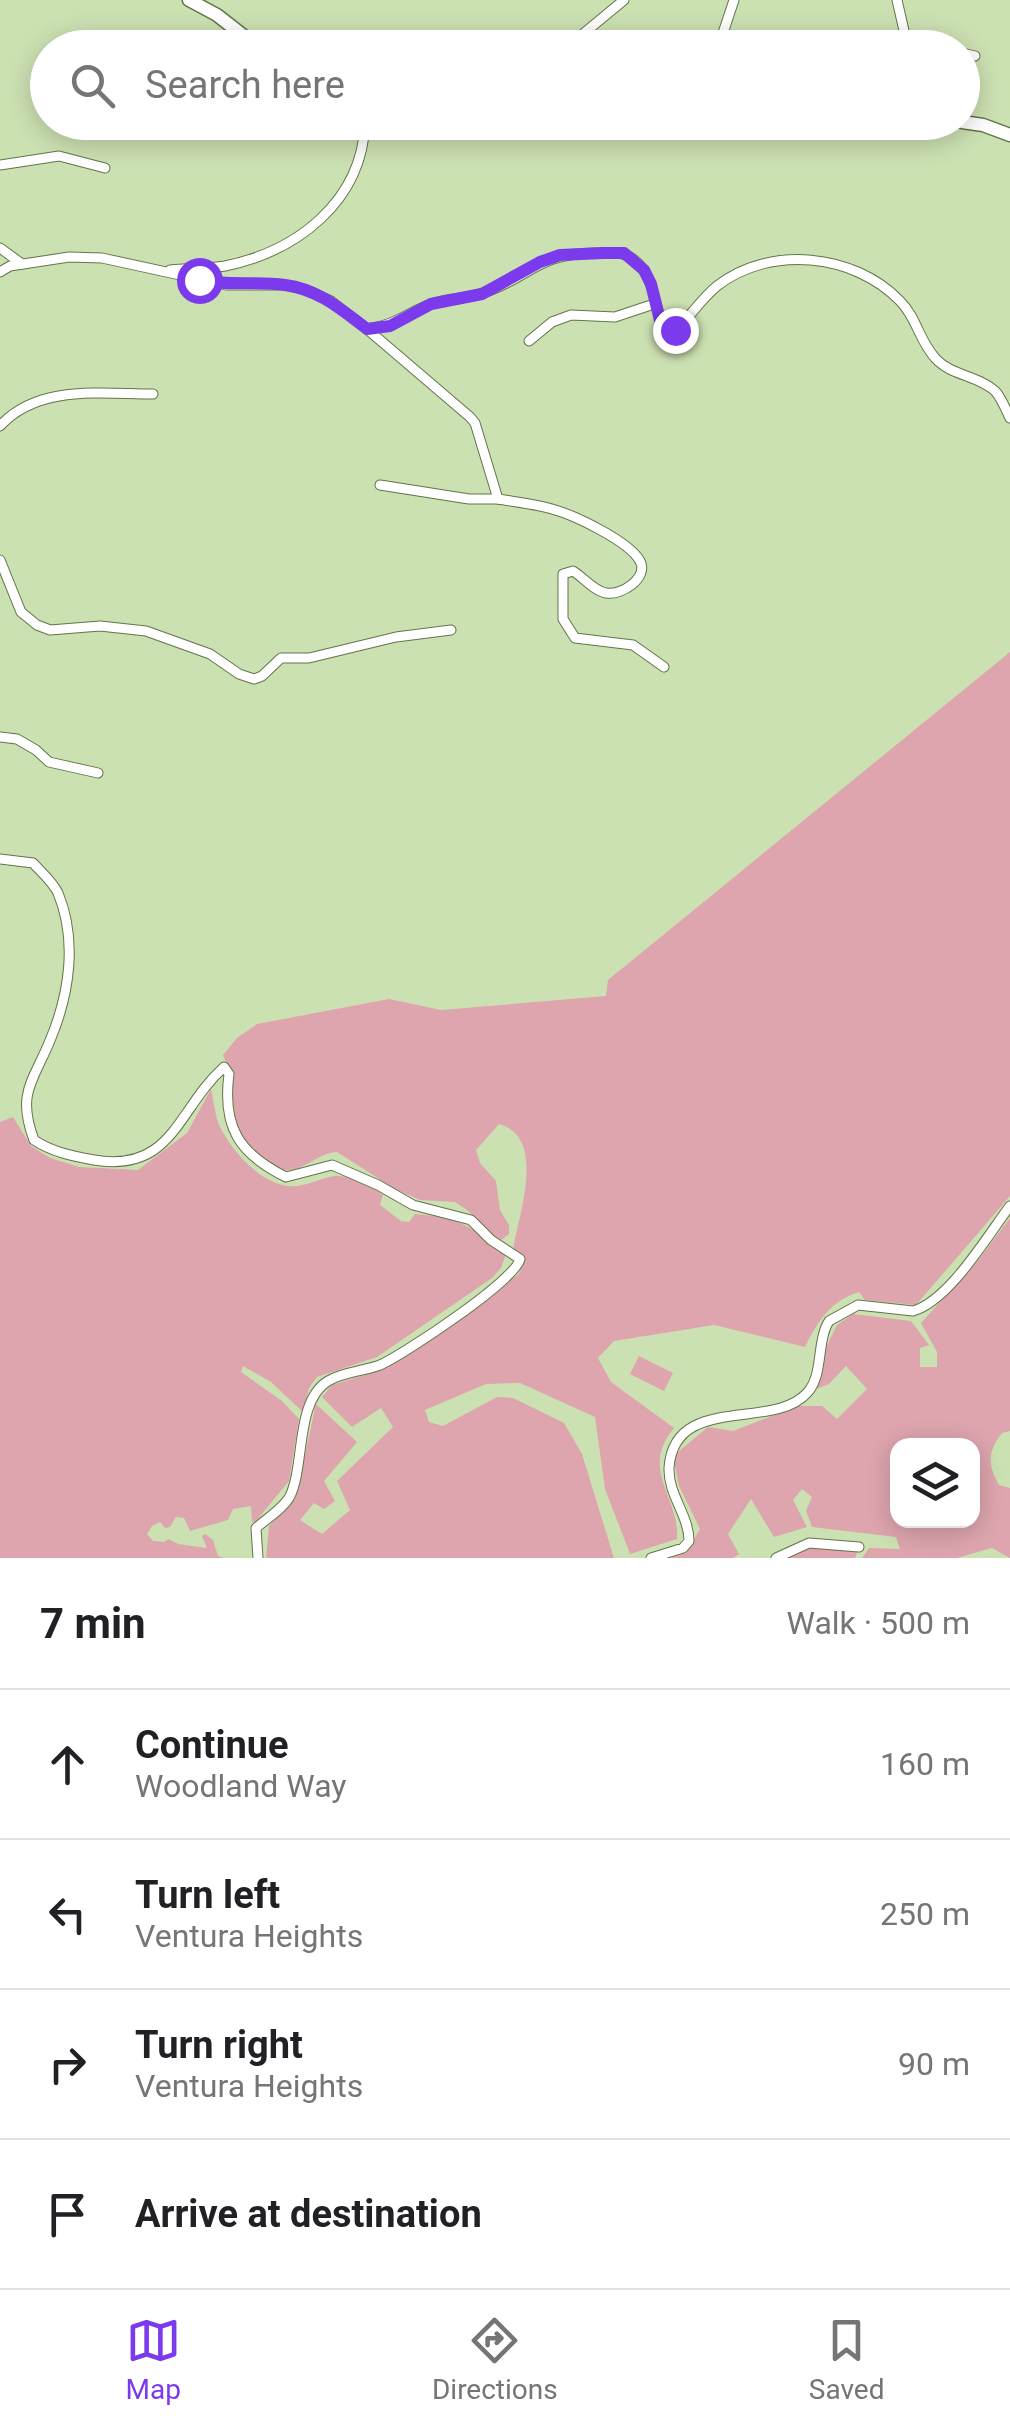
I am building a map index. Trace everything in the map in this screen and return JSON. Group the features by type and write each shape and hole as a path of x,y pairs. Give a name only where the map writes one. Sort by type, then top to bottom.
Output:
{"main road":[{"path":"188,0 217,14 236,30"},
{"path":"980,124 1010,135"}],"street":[{"path":"588,30 624,0"},
{"path":"724,30 734,0"},
{"path":"897,0 903,30"},
{"path":"164,270 247,260 321,220 339,202 361,155 363,140"},
{"path":"0,165 60,156 105,168"},
{"path":"0,248 22,264"},
{"path":"367,329 390,326 431,304 482,294 540,262 580,253 624,253 636,260 651,284 662,328 675,330 719,285 754,264 780,258 820,262 863,274 896,296 914,316 926,348 947,371 967,375 996,392 1010,418"},
{"path":"3,267 85,257 226,285 284,285 331,301 475,423 498,499"},
{"path":"529,341 552,322 571,315 615,317 654,304"},
{"path":"0,426 24,406 44,399 153,394"},
{"path":"380,484 470,499 498,499 565,514 602,532 639,559 639,578 614,593 600,591 574,571 564,574 561,585 566,626 580,640 633,645 664,666"},
{"path":"0,560 22,612 37,625 50,630 100,626 146,631 210,654 239,674 254,679 281,658 309,658 396,637 452,630"},
{"path":"0,738 17,740 49,762 98,773"},
{"path":"0,859 33,864 57,890 72,960 53,1035 31,1080 24,1113 34,1140 66,1154 120,1164 150,1154 181,1124 206,1084 224,1067 229,1074 225,1102 234,1131 260,1164 286,1176 332,1165 413,1205 471,1220 520,1260 518,1270 483,1297 383,1364 327,1381 316,1394 306,1419 289,1498 256,1528 258,1558"},
{"path":"651,1558 683,1548 689,1540 688,1529 670,1492 669,1472 670,1460 692,1427 713,1418 748,1415 802,1398 815,1378 820,1341 829,1320 858,1306 913,1311 922,1308 953,1280 1010,1206"},
{"path":"776,1558 810,1543 860,1547"}],"shaded area":[{"path":"1010,652 1010,1196 916,1305 865,1300 859,1292 826,1313 805,1347 714,1325 614,1341 598,1358 611,1382 674,1428 664,1443 660,1471 677,1539 630,1554 605,1489 595,1417 520,1383 486,1384 425,1410 429,1422 443,1426 497,1397 513,1398 564,1423 582,1454 614,1558 266,1558 269,1526 295,1499 316,1404 357,1442 324,1481 335,1501 324,1509 314,1503 300,1520 322,1534 350,1510 337,1481 393,1427 381,1408 352,1427 322,1397 332,1385 384,1369 519,1274 523,1261 513,1250 524,1198 526,1160 514,1132 499,1124 476,1150 480,1163 496,1181 500,1210 509,1225 509,1234 500,1241 455,1202 420,1200 337,1152 293,1170 275,1168 249,1148 238,1129 232,1105 232,1077 223,1055 237,1038 257,1024 389,999 441,1010 606,996 608,980"},
{"path":"211,1089 220,1127 242,1158 262,1176 296,1186 334,1176 352,1179 383,1195 380,1205 401,1221 409,1222 415,1214 430,1215 474,1230 506,1254 501,1268 377,1357 317,1377 309,1388 303,1412 271,1382 243,1366 241,1372 282,1401 299,1419 289,1481 256,1521 252,1522 251,1506 233,1509 228,1520 190,1531 184,1518 176,1517 170,1527 165,1528 160,1522 147,1534 153,1541 169,1539 207,1548 202,1536 205,1534 213,1540 218,1556 224,1558 0,1558 0,1122 13,1117 31,1146 50,1158 79,1167 138,1170 187,1133"},
{"path":"1010,1218 1010,1431 1002,1433 991,1458 999,1485 1010,1488 1010,1558 992,1548 957,1558 862,1558 869,1548 900,1549 896,1537 812,1527 806,1511 812,1497 802,1489 793,1500 807,1527 774,1537 751,1499 728,1534 739,1554 733,1558 670,1558 686,1553 700,1529 679,1486 673,1456 708,1427 733,1431 798,1406 822,1406 837,1419 867,1389 846,1366 829,1384 803,1394 837,1325 853,1314 911,1321 929,1345 920,1348 920,1367 937,1367 937,1352 921,1323"},
{"path":"639,1356 673,1373 664,1391 630,1374"},
{"path":"811,1547 858,1550 855,1558 784,1558"}],"route":[{"path":"199,280 307,290 331,301 367,329 390,326 431,304 482,294 560,255 624,253 644,270 662,328 675,330"}]}
